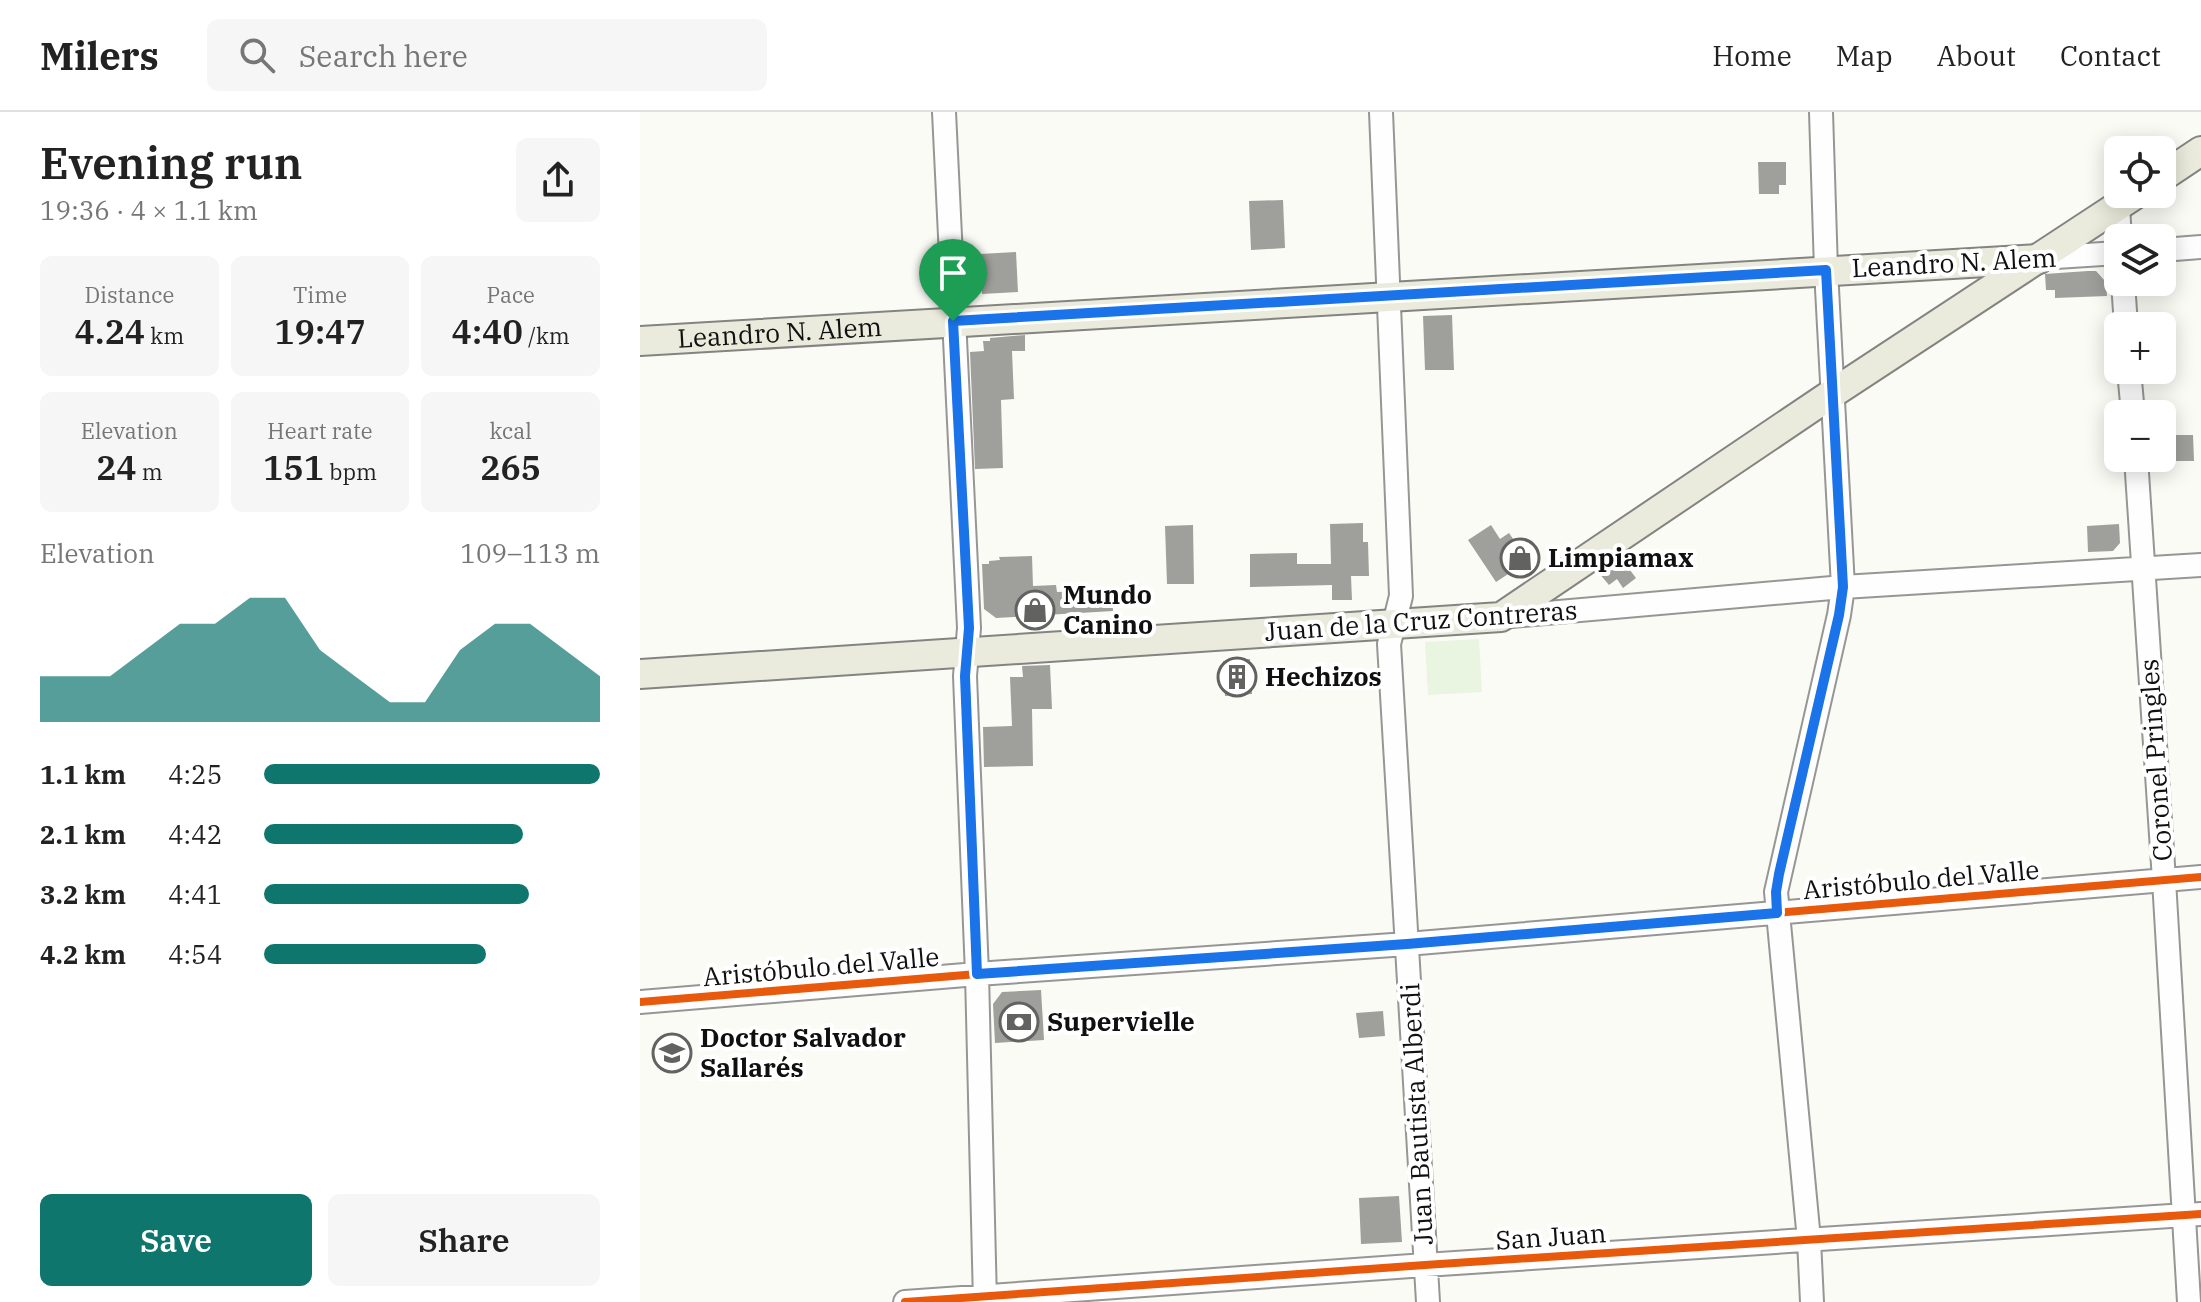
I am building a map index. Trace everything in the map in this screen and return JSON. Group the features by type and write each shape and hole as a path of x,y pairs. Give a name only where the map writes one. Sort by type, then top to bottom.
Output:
{"main road":[{"path":"2176,168 2201,151"},
{"path":"1501,617 2115,208"},
{"name":"Leandro N. Alem","path":"640,341 2040,258"},
{"name":"Juan de la Cruz Contreras","path":"640,674 1501,617"}],"street":[{"path":"944,112 969,628 965,676 977,974 985,1299"},
{"name":"Juan Bautista Alberdi","path":"1381,112 1401,596 1389,644 1428,1302"},
{"path":"1812,1302 1809,1240 1776,892 1843,587 1821,112"},
{"path":"2176,249 2201,247"},
{"name":"Leandro N. Alem","path":"2040,258 2104,254"},
{"name":"Coronel Pringles","path":"2137,472 2164,880 2193,1214 2189,1302"},
{"name":"Juan de la Cruz Contreras","path":"1501,617 1843,587 2201,565"},
{"name":"Aristóbulo del Valle","path":"640,1002 977,974 1407,944 2201,877"},
{"name":"San Juan","path":"905,1302 985,1299 1425,1265 2193,1214"}],"green space":[{"path":"1479,639 1482,692 1428,695 1425,642"}],"building":[{"path":"1758,162 1786,162 1786,185 1779,185 1779,194 1759,194"},
{"path":"1283,200 1285,248 1251,250 1249,201"},
{"path":"1016,252 1018,292 982,294 980,254"},
{"path":"2096,271 2104,280 2104,296 2107,296 2055,298 2055,290 2046,290 2045,274"},
{"path":"1452,315 1454,370 1425,370 1423,316"},
{"path":"1025,335 1025,351 1012,351 1014,399 1001,400 1003,468 975,469 970,352 984,351 983,341 990,341 990,338"},
{"path":"2176,435 2193,435 2194,461 2176,461"},
{"path":"1363,523 1363,542 1368,542 1369,576 1351,576 1352,600 1332,600 1332,585 1250,587 1250,554 1297,553 1297,564 1331,564 1330,524"},
{"path":"2119,524 2120,543 2113,551 2088,552 2087,526"},
{"path":"1193,525 1194,584 1167,584 1165,526"},
{"path":"1491,525 1500,539 1509,533 1528,561 1496,582 1468,540"},
{"path":"1032,556 1033,586 1056,585 1057,592 1112,590 1113,611 996,618 984,609 982,564 1000,560 999,557"},
{"path":"1620,557 1636,578 1623,588 1617,579 1609,585 1598,572"},
{"name":"Hechizos","path":"1250,659 1252,694 1225,696 1223,661"},
{"path":"1050,665 1052,709 1032,709 1033,766 984,767 983,727 1012,726 1010,677 1023,677 1022,666"},
{"name":"Supervielle","path":"1041,990 1044,1040 995,1043 993,1004 1002,992"},
{"path":"1383,1011 1385,1036 1359,1038 1356,1013"},
{"path":"1399,1196 1402,1242 1361,1244 1359,1198"}],"cycle path":[{"path":"640,1002 977,974 1407,944 2201,877"},
{"path":"905,1302 2201,1214"}],"place":[{"name":"Limpiamax","path":"1520,558"},
{"name":"Mundo Canino","path":"1035,610"},
{"name":"Hechizos","path":"1237,677"},
{"name":"Supervielle","path":"1019,1022"},
{"name":"Doctor Salvador Sallarés","path":"672,1053"}],"route":[{"path":"1826,270 1843,587 1779,874 1777,913 1407,944 977,974 965,676 969,628 953,321 1826,270"}]}
